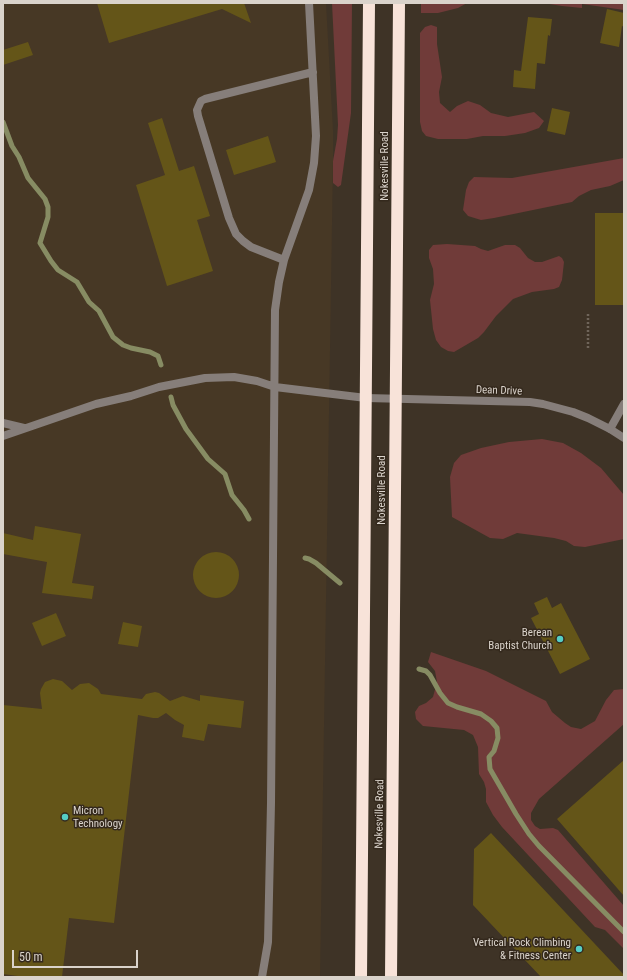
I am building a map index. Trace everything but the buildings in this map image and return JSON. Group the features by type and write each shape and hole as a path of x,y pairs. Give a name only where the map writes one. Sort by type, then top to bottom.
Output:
{"highway":[{"name":"Nokesville Road","path":"361,977 369,3"},
{"name":"Nokesville Road","path":"391,977 399,3"}],"street":[{"path":"262,977 268,942 271,803 275,310 284,260 309,190 314,163 316,136 309,3"},
{"path":"284,260 251,246 236,234 229,218 197,110 200,101 205,99 313,72"},
{"name":"Dean Drive","path":"3,436 96,404 205,378 234,377 257,381 275,387 366,398 537,403 573,412 610,429 624,438"},
{"path":"610,429 624,404"},
{"path":"3,423 25,428"}],"path":[{"path":"588,314 588,350"}],"shaded area":[{"name":"Micron Technology","path":"3,3 326,3 333,130 333,161 320,977 3,977"},
{"path":"332,3 352,3 351,113 341,185 338,187 333,183 333,161 338,125"},
{"path":"421,3 467,3 458,8 438,13 421,13"},
{"path":"543,3 624,3 624,10 582,4 582,8"},
{"path":"431,25 437,27 437,44 442,77 439,92 440,103 450,112 457,106 468,101 480,105 491,113 508,117 534,112 544,121 539,128 525,133 505,136 483,136 467,139 438,139 426,136 422,131 420,122 420,33 425,27"},
{"path":"624,158 624,180 610,186 591,190 579,196 572,202 481,220 468,216 463,210 466,190 469,182 474,177 512,178"},
{"path":"447,244 475,246 488,251 505,245 515,245 520,248 528,258 535,262 542,262 559,256 564,262 562,280 559,287 554,289 532,292 513,299 496,316 478,338 454,352 448,351 441,347 436,340 433,329 430,300 434,284 433,269 429,258 429,250 433,245"},
{"path":"542,439 563,443 581,453 601,468 624,495 624,539 585,547 574,546 566,541 554,538 517,533 503,539 490,538 452,517 450,477 454,463 461,455 481,448 509,442"},
{"path":"431,652 486,671 546,701 552,712 565,723 571,727 581,729 595,721 606,700 614,690 624,689 624,724 539,799 531,813 531,820 535,826 540,829 553,828 558,830 624,906 624,949 605,930 595,927 502,827 493,815 486,802 486,789 479,774 478,747 473,735 464,730 423,726 416,719 415,712 419,706 426,703 433,697 437,682 435,671 428,662"}],"waterway":[{"path":"3,122 12,146 19,157 28,178 45,199 48,207 48,217 40,243 51,261 58,270 77,282 89,302 99,311 113,337 123,345 150,352 158,356 161,365"},
{"path":"171,397 173,405 186,429 208,459 225,474 232,495 249,519"},
{"path":"305,558 316,563 340,583"},
{"path":"419,669 426,671 430,675 440,693 448,703 481,714 491,721 497,728 498,738 494,751 489,757 490,769 516,814 539,846 624,932"}],"place":[{"name":"Berean Baptist Church","path":"560,639"},
{"name":"Micron Technology","path":"65,817"},
{"name":"Vertical Rock Climbing & Fitness Center","path":"579,949"}]}
